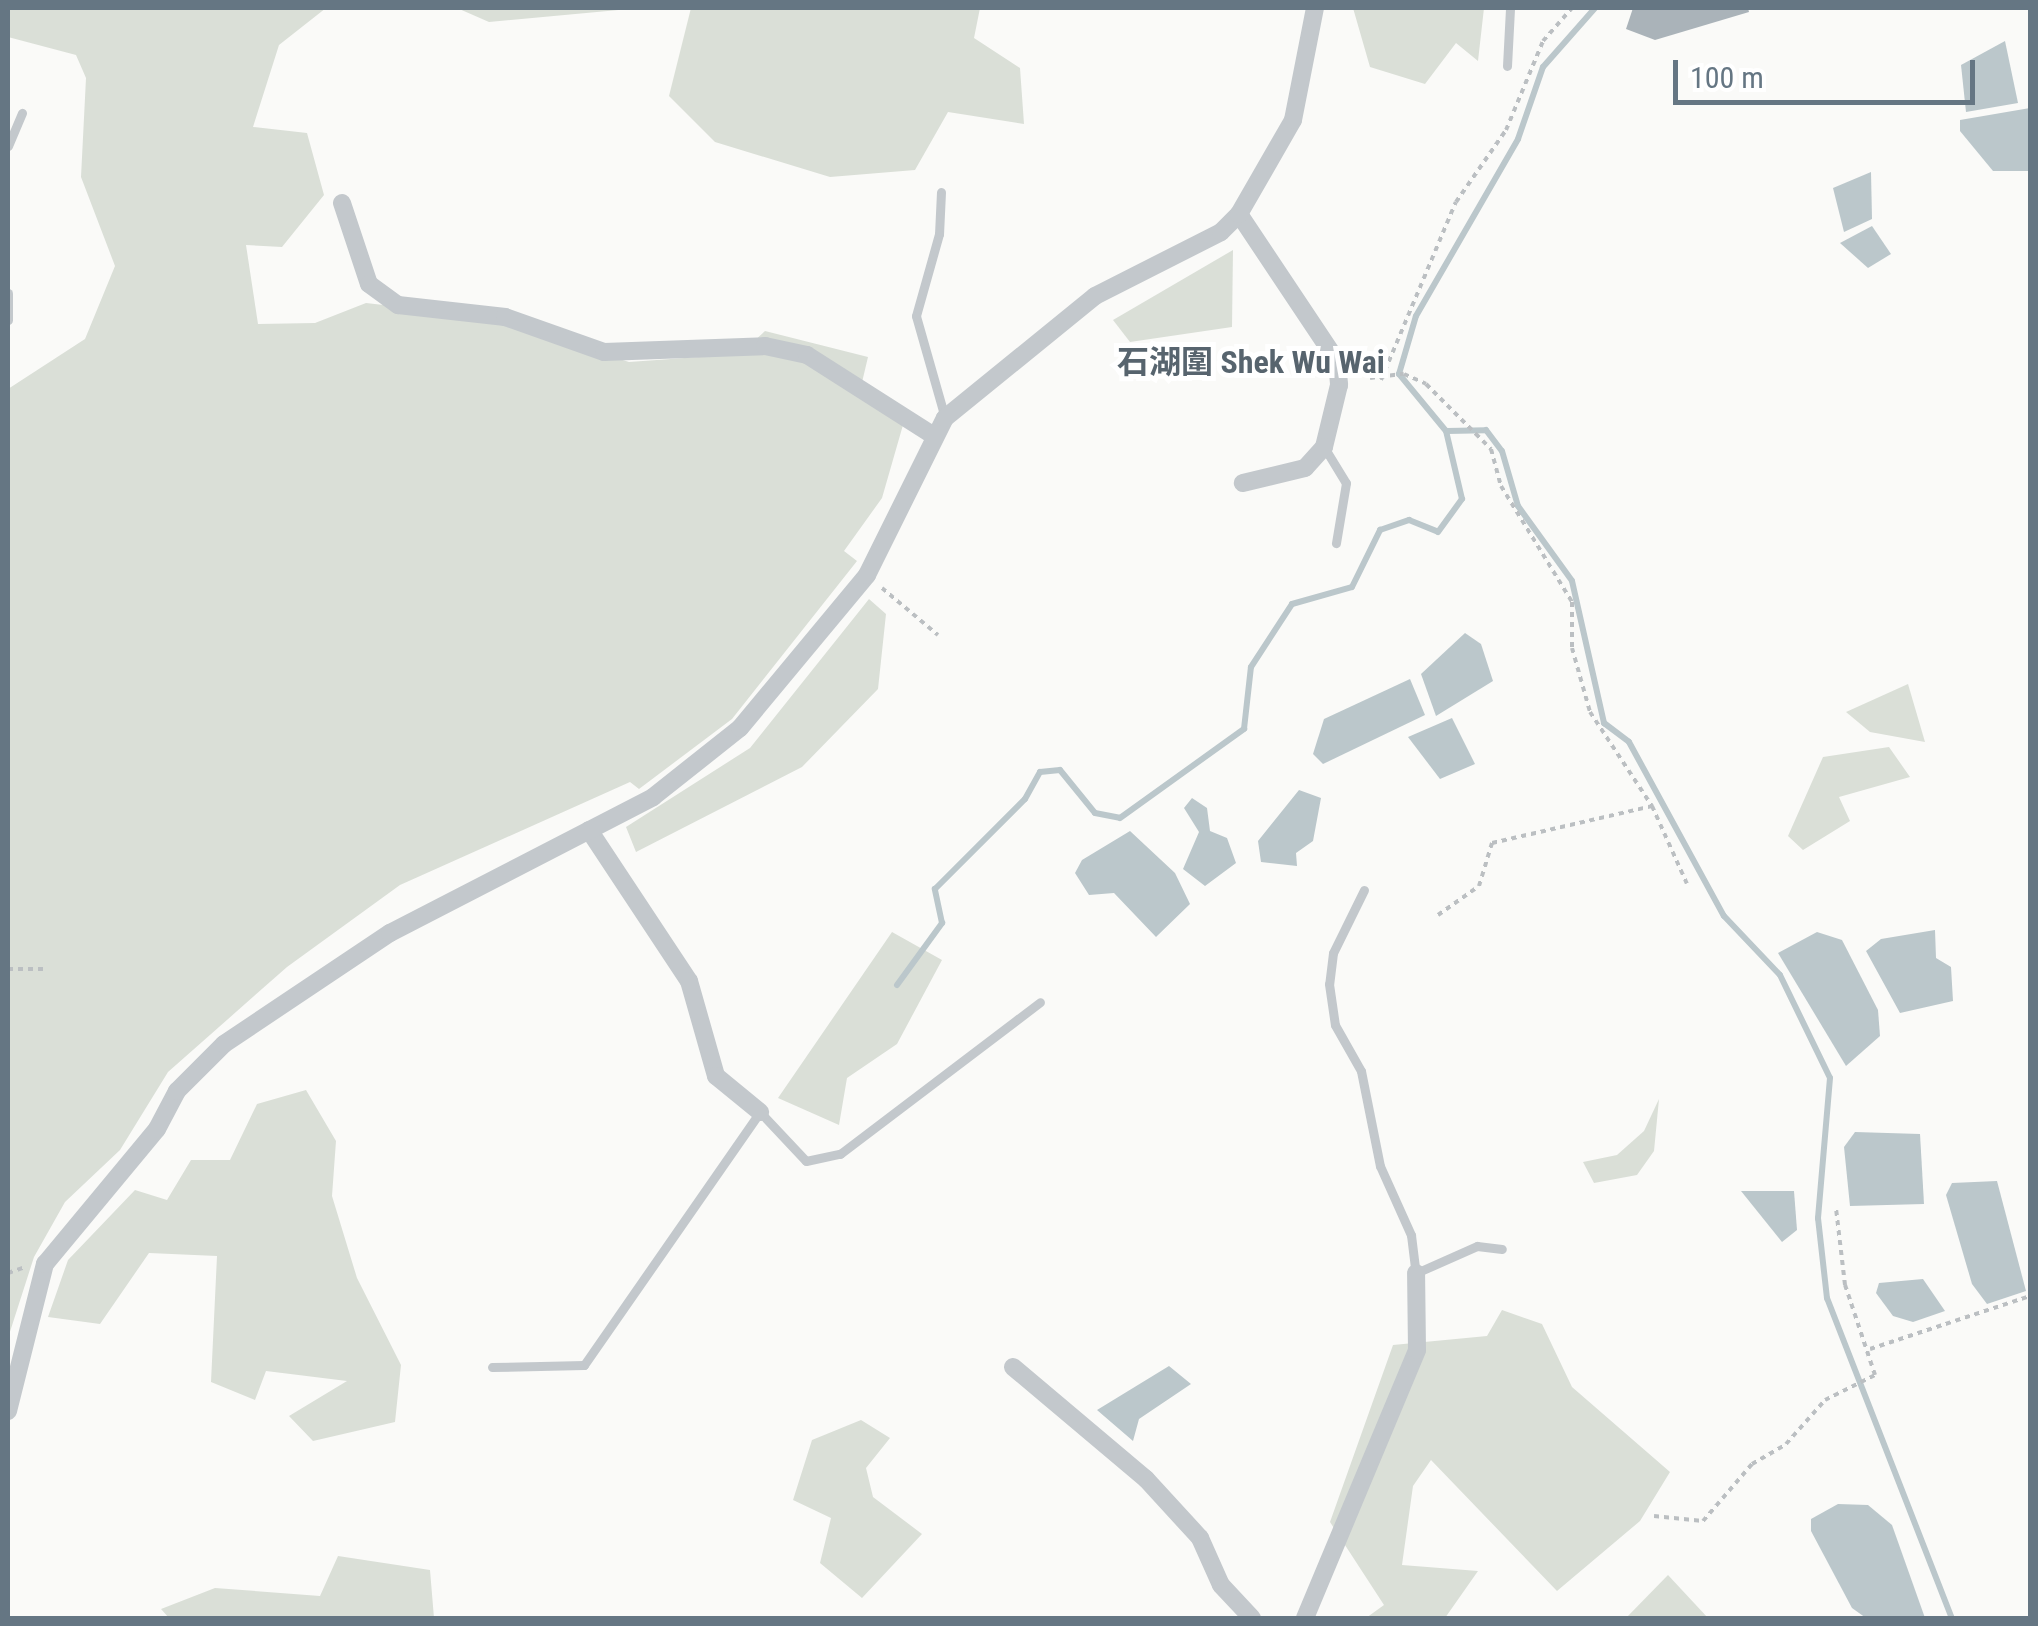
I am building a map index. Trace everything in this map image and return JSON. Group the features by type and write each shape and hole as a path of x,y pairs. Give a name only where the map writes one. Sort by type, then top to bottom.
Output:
{"street":[{"path":"8,1411 45,1264 157,1129 177,1091 224,1044 390,934 653,797 740,728 867,575 931,434 945,418 1096,296 1220,232 1238,214 1293,120 1315,8"},
{"path":"342,203 369,284 398,305 505,317 604,352 764,346 807,355 931,434"},
{"path":"1238,214 1337,361 1336,410 1324,447 1305,468 1243,483"},
{"path":"589,830 689,981 716,1076 760,1112"},
{"path":"1305,1618 1417,1350 1416,1272"},
{"path":"1014,1367 1146,1479 1200,1538 1221,1585 1252,1618"}],"lane":[{"path":"1507,66 1510,8"},
{"path":"8,146 22,113"},
{"path":"941,192 940,234 916,316 945,418"},
{"path":"8,293 8,320"},
{"path":"1324,447 1346,482 1336,543"},
{"path":"1364,890 1333,953 1331,998 1335,1025 1361,1071 1380,1166 1411,1235 1416,1272 1477,1246 1502,1249"},
{"path":"492,1367 584,1365 760,1112 806,1161 840,1154 1040,1002"}],"path":[{"path":"1572,8 1543,41 1506,130 1456,202 1381,380 1404,374 1462,418 1474,432 1572,602 1572,648 1590,712 1652,806 1687,884"},
{"path":"867,575 938,635"},
{"path":"1438,915 1478,886 1492,842 1652,806"},
{"path":"8,969 44,970"},
{"path":"1654,1516 1703,1521 1752,1464 1786,1444 1825,1400 1871,1382 1870,1349 1845,1285 1836,1208"},
{"path":"1870,1349 2030,1296"}],"shaded area":[{"path":"8,8 326,8 279,45 253,127 307,133 324,195 282,247 246,245 258,324 315,323 366,303 488,317 629,362 740,354 765,331 868,357 859,395 903,425 882,498 844,551 857,561 732,719 639,789 630,782 400,885 287,967 168,1072 120,1150 65,1202 34,1257 8,1338 8,389 85,339 115,266 81,177 86,78 76,55 8,37"},
{"path":"457,8 640,8 489,22"},
{"path":"691,8 980,8 974,38 1020,68 1024,124 948,112 915,170 830,177 715,142 669,96"},
{"path":"1353,8 1484,8 1478,61 1456,43 1425,84 1370,67"},
{"path":"2005,41 2018,103 1966,112 1961,65"},
{"path":"2030,108 2030,171 1993,171 1960,131 1960,120"},
{"path":"1871,172 1872,219 1844,232 1833,188"},
{"path":"1872,226 1891,254 1868,268 1840,243"},
{"path":"1233,250 1232,327 1130,342 1113,320"},
{"path":"869,599 886,614 878,689 802,767 636,852 626,827 750,748"},
{"path":"1465,633 1481,644 1493,681 1436,716 1421,674"},
{"path":"1410,679 1425,715 1323,764 1313,754 1324,719"},
{"path":"1908,684 1925,742 1870,732 1846,712"},
{"path":"1452,718 1475,764 1440,779 1408,737"},
{"path":"1889,747 1910,777 1839,797 1850,821 1803,850 1788,836 1823,757"},
{"path":"1299,790 1321,798 1313,841 1296,853 1297,866 1261,862 1258,841"},
{"path":"1192,798 1207,808 1210,831 1227,838 1236,863 1205,886 1183,869 1199,832 1184,808"},
{"path":"1130,831 1175,873 1190,904 1156,937 1114,893 1089,895 1075,873 1082,860"},
{"path":"1935,930 1936,958 1951,967 1953,1001 1900,1013 1866,951 1881,939"},
{"path":"892,932 942,960 897,1044 847,1078 839,1125 778,1098"},
{"path":"1817,932 1842,940 1878,1010 1880,1036 1846,1066 1778,953"},
{"path":"306,1090 336,1141 332,1196 357,1278 401,1365 395,1422 313,1441 289,1416 347,1381 266,1371 255,1400 211,1382 217,1256 149,1253 100,1324 48,1317 68,1260 135,1190 167,1200 191,1160 230,1160 257,1104"},
{"path":"1659,1099 1654,1151 1637,1175 1594,1183 1583,1162 1617,1155 1644,1131"},
{"path":"1855,1132 1920,1134 1924,1204 1850,1206 1844,1147"},
{"path":"1997,1181 2026,1291 1987,1304 1972,1284 1946,1195 1952,1183"},
{"path":"1741,1191 1794,1191 1797,1230 1782,1242"},
{"path":"1923,1279 1945,1311 1913,1322 1893,1316 1876,1293 1879,1283"},
{"path":"1502,1310 1542,1324 1572,1387 1670,1472 1640,1521 1557,1591 1431,1460 1413,1486 1402,1565 1478,1571 1445,1618 1366,1618 1384,1605 1330,1522 1393,1345 1487,1336"},
{"path":"1169,1366 1191,1384 1139,1419 1133,1441 1097,1410"},
{"path":"861,1420 890,1438 866,1468 873,1497 922,1534 862,1598 820,1563 831,1518 793,1500 812,1440"},
{"path":"1838,1504 1868,1505 1892,1525 1925,1618 1866,1618 1852,1608 1811,1531 1811,1519"},
{"path":"338,1556 430,1570 434,1618 169,1618 161,1609 215,1588 320,1596"},
{"path":"1668,1575 1708,1618 1626,1618"}],"building":[{"path":"1633,8 1748,8 1749,12 1655,40 1626,29"}],"waterway":[{"path":"897,985 942,923 935,889 1025,799 1040,772 1060,770 1095,813 1120,818 1244,729 1251,667 1292,604 1352,587 1380,530 1409,520 1438,532 1462,499 1446,431 1399,374 1416,316 1518,139 1543,67 1595,8"},
{"path":"1447,431 1486,430 1502,451 1518,506 1572,581 1604,723 1629,742 1724,916 1780,975 1830,1078 1818,1218 1827,1298 1952,1618"}],"district":[{"name":"石湖圍 Shek Wu Wai","path":"1251,362"}]}
